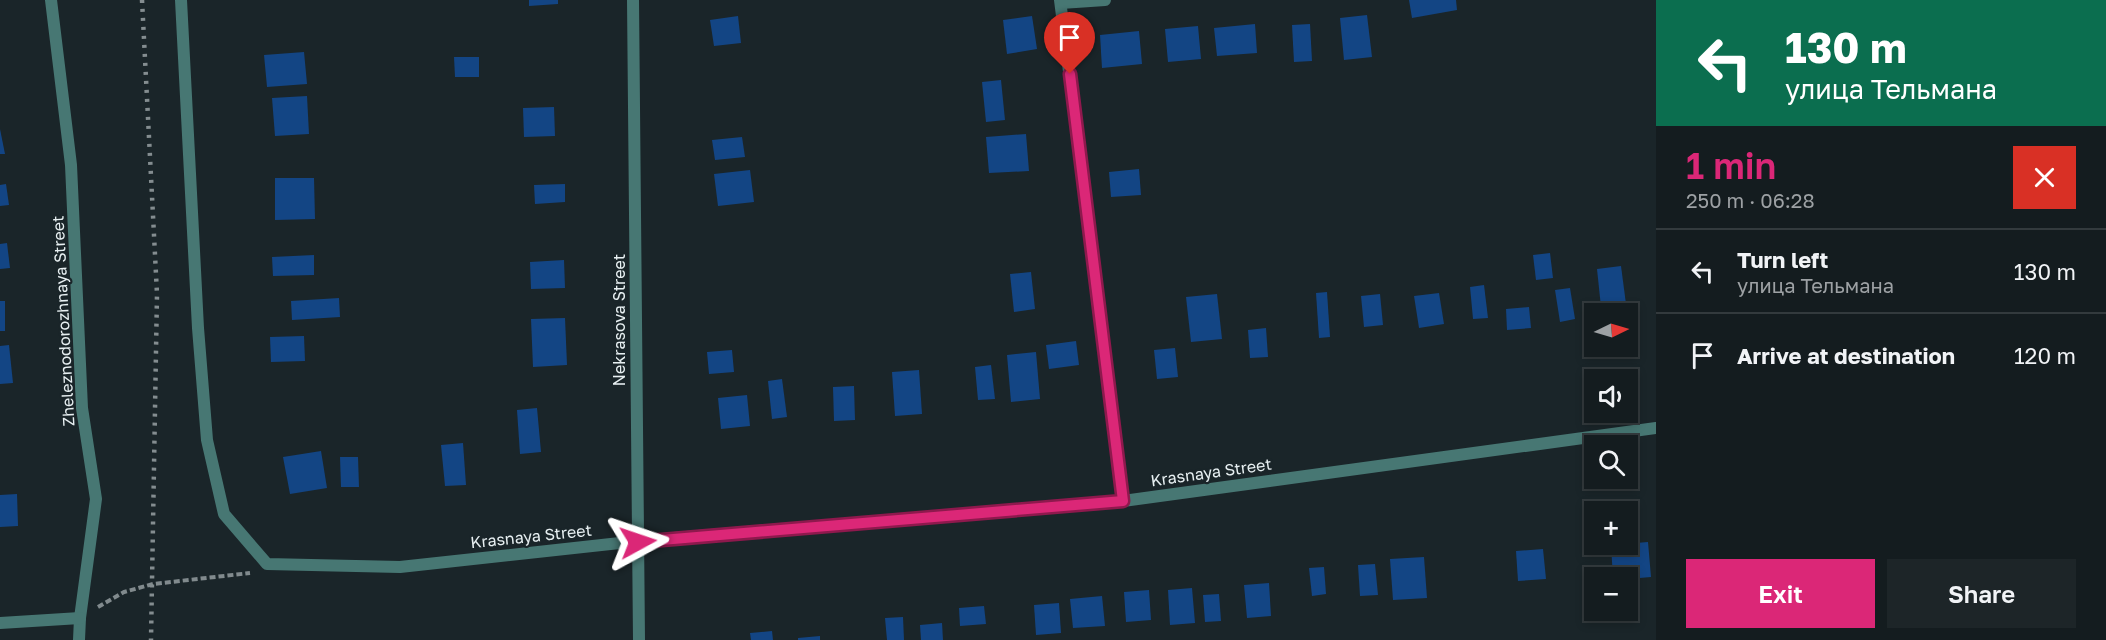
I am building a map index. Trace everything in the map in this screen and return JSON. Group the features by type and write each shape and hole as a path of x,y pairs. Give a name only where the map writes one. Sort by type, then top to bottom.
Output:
{"street":[{"name":"Zheleznodorozhnaya Street","path":"51,0 71,165 82,408 96,499 79,640"},
{"path":"181,0 198,328 207,440 224,514 267,564"},
{"name":"Nekrasova Street","path":"633,0 639,640"},
{"path":"1106,0 1061,1 1123,501"},
{"name":"Krasnaya Street","path":"267,564 400,567 638,542 1123,501 1656,428"},
{"path":"0,623 80,618"}],"path":[{"path":"80,618 124,592 153,585 252,572 267,564"}],"building":[{"path":"529,0 558,0 558,4 529,6"},
{"path":"1409,0 1456,0 1457,10 1412,18"},
{"path":"1367,15 1372,57 1344,60 1340,18"},
{"path":"738,16 741,43 714,46 710,20"},
{"path":"1032,16 1037,49 1007,54 1003,20"},
{"path":"1255,24 1257,53 1217,56 1214,28"},
{"path":"1310,24 1312,61 1294,62 1292,25"},
{"path":"1198,26 1201,59 1168,62 1165,29"},
{"path":"1139,31 1142,64 1102,68 1100,35"},
{"path":"304,52 307,84 267,87 264,55"},
{"path":"454,57 479,57 479,77 455,77"},
{"path":"1001,80 1005,120 986,122 982,82"},
{"path":"307,96 309,134 275,136 272,98"},
{"path":"554,107 555,136 524,137 523,108"},
{"path":"0,129 5,154 0,154"},
{"path":"1026,134 1029,171 989,173 986,137"},
{"path":"742,137 745,157 715,160 712,140"},
{"path":"1139,169 1141,195 1111,197 1109,172"},
{"path":"750,170 754,202 718,206 714,174"},
{"path":"275,178 314,178 315,219 275,220"},
{"path":"6,184 9,205 0,206 0,185"},
{"path":"565,184 565,202 535,204 534,185"},
{"path":"7,243 10,268 0,269 0,244"},
{"path":"1550,253 1553,278 1536,280 1533,255"},
{"path":"314,255 314,275 273,276 272,257"},
{"path":"564,260 565,288 531,289 530,262"},
{"path":"1621,266 1626,303 1601,303 1597,269"},
{"path":"1031,272 1035,309 1014,312 1010,274"},
{"path":"1484,285 1488,318 1473,319 1470,287"},
{"path":"1570,288 1575,319 1560,322 1555,290"},
{"path":"1327,292 1330,337 1319,338 1316,293"},
{"path":"1439,293 1444,324 1419,328 1414,296"},
{"path":"1217,294 1222,339 1191,342 1186,297"},
{"path":"1380,294 1383,325 1364,327 1361,296"},
{"path":"339,298 340,317 292,320 291,301"},
{"path":"0,301 5,301 5,331 0,331"},
{"path":"1529,307 1531,328 1507,330 1506,309"},
{"path":"565,318 567,365 533,367 531,319"},
{"path":"1266,328 1268,357 1250,358 1248,330"},
{"path":"304,336 305,361 271,362 270,337"},
{"path":"1076,341 1079,365 1049,369 1046,345"},
{"path":"9,345 13,383 0,384 0,346"},
{"path":"1175,348 1178,377 1157,379 1154,350"},
{"path":"732,350 734,372 709,374 707,352"},
{"path":"1036,352 1040,399 1011,402 1007,355"},
{"path":"991,365 995,399 978,400 975,367"},
{"path":"919,370 922,414 895,416 892,372"},
{"path":"782,379 787,417 772,419 768,381"},
{"path":"854,386 855,420 834,421 833,387"},
{"path":"747,395 750,426 721,429 718,398"},
{"path":"537,408 541,452 520,454 517,410"},
{"path":"463,443 466,485 445,486 441,445"},
{"path":"321,451 327,488 290,494 283,457"},
{"path":"340,457 358,457 359,487 341,487"},
{"path":"17,494 18,526 0,527 0,495"},
{"path":"1648,542 1651,577 1638,578 1638,567 1612,567 1612,555 1638,555 1638,543"},
{"path":"1543,549 1546,579 1518,581 1516,551"},
{"path":"1424,557 1427,598 1393,600 1390,559"},
{"path":"1375,564 1378,595 1360,596 1358,565"},
{"path":"1324,567 1326,594 1312,596 1309,568"},
{"path":"1269,583 1271,616 1247,618 1244,585"},
{"path":"1192,588 1195,623 1170,625 1168,590"},
{"path":"1149,590 1151,620 1126,622 1124,592"},
{"path":"1219,594 1221,621 1205,622 1203,595"},
{"path":"1102,596 1105,626 1073,628 1070,599"},
{"path":"1059,603 1061,633 1036,635 1034,605"},
{"path":"984,606 986,624 960,626 959,608"},
{"path":"903,617 904,640 887,640 885,618"},
{"path":"942,623 943,640 921,640 920,625"},
{"path":"772,631 773,640 751,640 750,633"},
{"path":"820,636 820,640 798,640 798,638"}],"railway":[{"path":"142,0 157,294 151,640"}],"route":[{"path":"638,542 1123,501 1070,74"}]}
